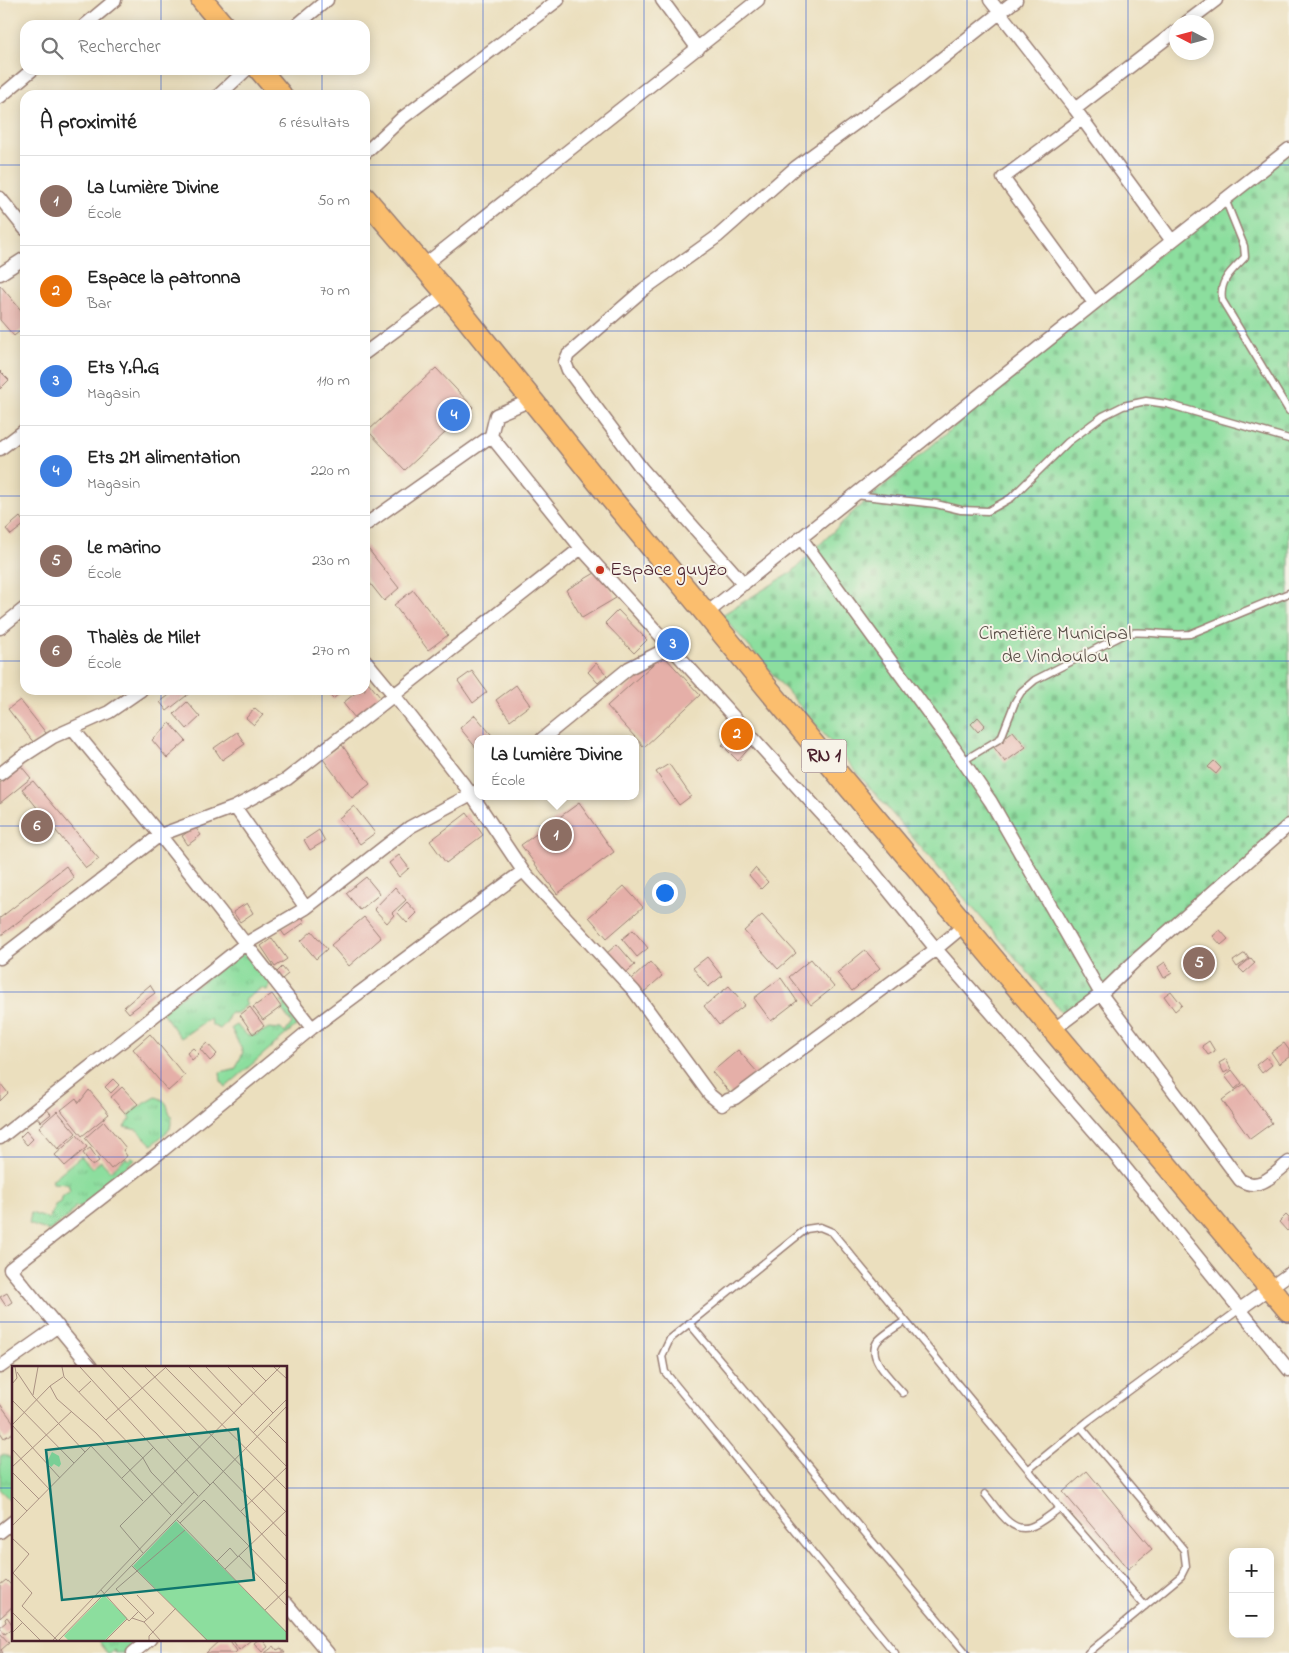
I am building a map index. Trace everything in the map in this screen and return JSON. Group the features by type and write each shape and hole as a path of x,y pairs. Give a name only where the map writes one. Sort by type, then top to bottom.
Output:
{"highway":[{"path":"202,0 219,20"},
{"path":"264,75 277,90"},
{"name":"RN 1","path":"370,204 446,293 531,400 844,781 1289,1311"}],"street":[{"path":"91,20 115,0"},
{"path":"303,20 326,0"},
{"path":"370,148 401,119 558,0"},
{"path":"662,0 698,49"},
{"path":"423,266 758,0"},
{"path":"990,0 1078,114 1172,241"},
{"path":"744,584 642,469 568,370 565,362 568,355 644,289 718,236 796,167 910,83 1016,0"},
{"path":"1196,15 1216,0"},
{"path":"1094,303 1003,178 1169,37"},
{"path":"0,97 26,75"},
{"path":"224,90 241,75"},
{"path":"707,613 1289,149"},
{"path":"0,198 20,223"},
{"path":"0,274 20,261"},
{"path":"370,349 446,293"},
{"path":"370,521 491,436 496,416 531,400"},
{"path":"0,449 20,434"},
{"path":"491,436 581,548 867,864 936,949 1114,1154 1289,1370"},
{"path":"801,538 991,802 1101,994 1240,1180 1246,1184 1254,1185 1268,1180 1289,1162"},
{"path":"0,958 160,835 235,807 287,779 581,548"},
{"path":"0,628 20,612"},
{"path":"547,735 629,668 670,647"},
{"path":"370,666 474,792"},
{"path":"0,774 53,737 109,712 134,695"},
{"path":"73,729 160,835 312,1028"},
{"path":"0,1138 245,944 306,908 410,827 474,794"},
{"path":"479,800 523,871 634,991 710,1095 722,1105 728,1100 735,1098 936,949 966,924"},
{"path":"235,807 306,908"},
{"path":"1053,1030 1101,994 1137,959 1289,825"},
{"path":"91,1366 10,1269 163,1150 312,1028 523,871"},
{"path":"1240,1309 1289,1274"},
{"path":"0,1366 58,1326"},
{"path":"0,1532 12,1523"},
{"path":"288,1605 328,1653"},
{"path":"133,1653 149,1640"}],"lane":[{"path":"1225,199 1244,246 1244,257 1226,277 1220,290 1222,300 1289,411"},
{"path":"854,495 936,504 961,510 988,511 1011,498 1068,442 1103,416 1123,406 1146,401 1167,404 1289,439"},
{"path":"963,761 1001,738 1015,702 1021,692 1036,680 1127,633 1144,632 1174,636 1190,634 1289,593"},
{"path":"895,1653 665,1372 662,1356 670,1339 689,1323 806,1229 820,1226 832,1232 1060,1508 1145,1606"},
{"path":"1029,1469 1081,1427 1240,1309"},
{"path":"903,1393 874,1358 874,1349 878,1341 905,1321"},
{"path":"689,1323 966,1653"},
{"path":"1081,1427 1184,1550 1186,1566 1181,1576 1088,1653"},
{"path":"985,1494 1012,1525 1020,1528 1030,1527 1060,1508"}],"green space":[{"name":"Cimetière Municipal de Vindoulou","path":"1289,149 1289,828 1067,1018 722,615 792,572 855,510 1225,199"},
{"path":"246,950 252,964 271,982 267,990 261,988 245,1000 247,1005 237,1013 230,1013 226,1023 220,1029 211,1024 210,1018 181,1038 161,1011"},
{"path":"287,1000 296,1012 299,1023 226,1087 221,1081 220,1072 236,1068 243,1052 231,1028 236,1025 248,1036 256,1035 269,1028 281,1029 285,1033 292,1023 282,1010 284,1007 281,1002"},
{"path":"156,1097 166,1103 172,1117 170,1129 152,1145 137,1130 124,1127 131,1119 129,1116 135,1109"},
{"path":"81,1156 92,1168 101,1161 110,1171 126,1158 128,1160 133,1157 135,1159 89,1200 88,1205 75,1207 70,1215 49,1231 29,1224 31,1213 49,1219 55,1205 60,1202 61,1197 70,1191 68,1184 52,1183 53,1179"},
{"path":"4,1454 12,1459 12,1502 0,1490 0,1456"},
{"path":"97,1640 140,1640 124,1653 114,1653 114,1650 107,1653"}],"building":[{"path":"0,285 20,309 20,331 14,336 0,320"},
{"path":"436,368 473,407 405,470 370,433 370,429"},
{"path":"0,371 9,380 0,389"},
{"path":"20,517 20,528 11,535 6,529"},
{"path":"370,551 399,588 384,601 370,583"},
{"path":"600,570 616,598 582,618 566,590"},
{"path":"413,590 448,635 428,650 394,605"},
{"path":"618,610 647,640 634,653 605,623"},
{"path":"663,655 700,695 644,747 639,741 639,735 633,735 607,706"},
{"path":"596,663 607,675 598,683 588,672"},
{"path":"472,671 487,692 473,703 458,681"},
{"path":"370,684 380,697 355,718 343,703 353,695 370,695"},
{"path":"516,685 530,705 510,720 496,700"},
{"path":"169,695 187,695 167,711 160,702"},
{"path":"329,695 338,695 333,699"},
{"path":"20,700 46,733 34,743 8,709"},
{"path":"187,702 200,717 187,729 174,714"},
{"path":"255,708 263,715 254,725 246,718"},
{"path":"475,715 492,735 474,735 474,745 460,728"},
{"path":"978,717 985,725 978,732 971,724"},
{"path":"170,723 186,741 167,758 152,740"},
{"path":"735,731 751,746 738,761 722,745"},
{"path":"1013,731 1026,747 1005,762 993,746"},
{"path":"237,732 245,744 222,760 214,748"},
{"path":"342,745 370,784 352,798 323,759"},
{"path":"1214,761 1221,768 1216,774 1208,767"},
{"path":"669,764 691,796 679,805 656,772"},
{"path":"21,766 31,778 0,803 0,783"},
{"path":"33,781 99,859 86,868 22,789"},
{"path":"579,803 614,852 557,894 521,845"},
{"path":"354,806 375,833 360,844 339,818"},
{"path":"467,813 483,835 446,863 430,841"},
{"path":"195,827 201,835 188,845 182,836"},
{"path":"319,830 325,841 310,850 304,840"},
{"path":"399,855 409,868 399,877 389,863"},
{"path":"66,866 74,878 0,936 0,918"},
{"path":"755,868 768,882 761,889 749,875"},
{"path":"366,877 380,894 360,910 346,893"},
{"path":"624,886 643,907 607,938 589,917"},
{"path":"395,887 406,900 392,913 394,915 387,923 374,909"},
{"path":"407,902 417,913 407,923 397,912"},
{"path":"247,903 253,913 240,922 233,912"},
{"path":"301,915 305,922 285,936 280,929"},
{"path":"762,915 796,953 778,969 744,931"},
{"path":"364,917 381,938 349,966 331,945"},
{"path":"633,930 648,948 637,957 622,939"},
{"path":"1220,930 1228,939 1221,945 1213,936"},
{"path":"312,931 327,949 316,959 301,941"},
{"path":"272,938 287,959 275,967 261,946"},
{"path":"617,944 635,965 624,974 606,954"},
{"path":"865,950 880,968 852,991 837,973"},
{"path":"1245,953 1249,959 1237,967 1233,961"},
{"path":"707,957 722,976 708,987 693,968"},
{"path":"1251,958 1255,963 1244,973 1239,968"},
{"path":"811,959 834,987 811,1005 789,977"},
{"path":"650,962 662,976 643,993 631,980"},
{"path":"1165,962 1172,973 1164,978 1158,967"},
{"path":"282,967 288,974 282,979 276,973"},
{"path":"781,978 797,1001 771,1021 754,998"},
{"path":"150,985 155,993 129,1013 124,1007"},
{"path":"729,986 745,1005 719,1025 704,1006"},
{"path":"1171,991 1182,1005 1175,1011 1164,996"},
{"path":"272,994 281,1007 263,1020 253,1007"},
{"path":"250,1007 264,1026 253,1034 240,1015"},
{"path":"150,1034 185,1076 168,1091 133,1049"},
{"path":"1209,1041 1215,1051 1208,1055 1202,1046"},
{"path":"207,1043 217,1054 210,1061 200,1049"},
{"path":"1284,1043 1289,1050 1289,1057 1279,1064 1271,1052"},
{"path":"193,1048 199,1054 192,1060 187,1053"},
{"path":"738,1050 758,1073 732,1095 712,1072"},
{"path":"1266,1057 1272,1065 1262,1073 1256,1065"},
{"path":"1226,1059 1231,1069 1224,1073 1219,1063"},
{"path":"1232,1070 1242,1083 1235,1089 1225,1076"},
{"path":"113,1079 119,1085 111,1093 105,1087"},
{"path":"0,1083 8,1093 0,1101"},
{"path":"1244,1084 1272,1123 1250,1139 1222,1100"},
{"path":"122,1087 138,1104 126,1114 111,1097"},
{"path":"89,1090 109,1114 82,1136 61,1110 76,1098 79,1103"},
{"path":"44,1106 51,1114 41,1122 34,1114"},
{"path":"57,1111 76,1133 58,1149 39,1127"},
{"path":"104,1121 126,1148 123,1150 127,1156 111,1169 85,1138"},
{"path":"26,1131 33,1139 27,1145 20,1137"},
{"path":"77,1135 87,1147 65,1166 55,1155"},
{"path":"90,1148 99,1161 92,1166 83,1153"},
{"path":"1286,1215 1289,1218 1289,1229 1287,1231 1279,1222"},
{"path":"7,1293 12,1302 6,1306 0,1297"},
{"path":"0,1404 12,1420 12,1433 4,1438 0,1432"},
{"path":"1087,1471 1152,1549 1128,1569 1063,1492"},
{"path":"6,1580 12,1586 12,1607 0,1618 0,1585"},
{"path":"7,1617 12,1624 12,1629 5,1634 0,1627 6,1622 5,1619"},
{"path":"0,1633 9,1643 1,1650 3,1653 0,1653"},
{"path":"220,1640 230,1640 237,1651 235,1653 206,1653"},
{"path":"233,1640 251,1640 239,1650"},
{"path":"258,1640 263,1640 268,1647 262,1652 254,1643"},
{"path":"274,1646 277,1650 281,1648 285,1653 265,1653"}],"place":[{"name":"Ets 2M alimentation","path":"454,415"},
{"name":"Espace guyzo","path":"600,570"},
{"name":"Ets Y.A.G","path":"673,644"},
{"name":"Espace la patronna","path":"737,734"},
{"name":"Thalès de Milet","path":"37,826"},
{"name":"La Lumière Divine","path":"556,835"},
{"name":"Le marino","path":"1199,963"}]}
